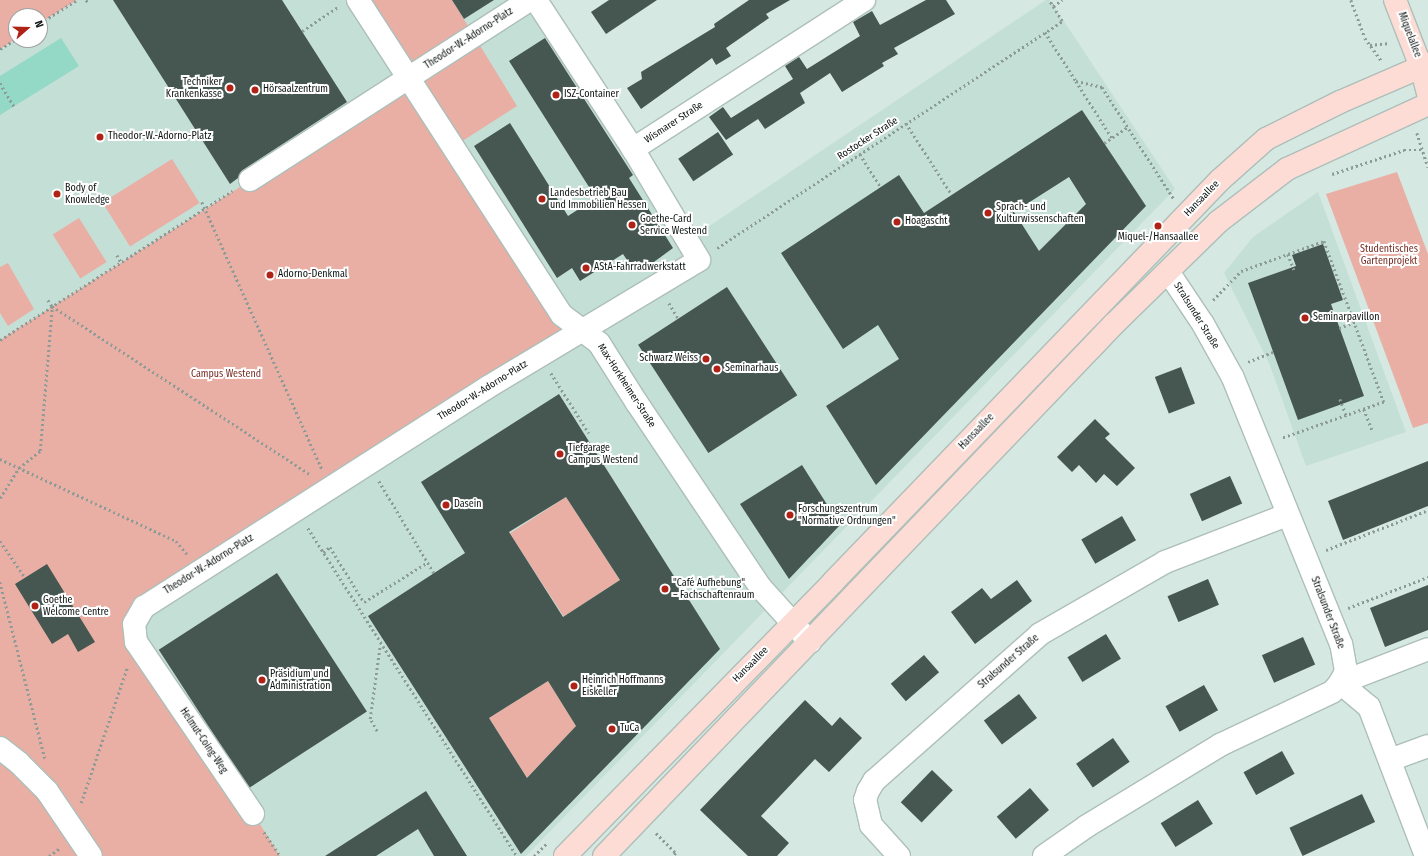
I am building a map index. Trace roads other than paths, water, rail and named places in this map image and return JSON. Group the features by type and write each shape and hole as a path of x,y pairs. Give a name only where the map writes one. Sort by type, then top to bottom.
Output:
{"main road":[{"name":"Miquelallee","path":"1395,0 1424,65 1428,94"},
{"name":"Hansaallee","path":"565,856 792,624 1215,185 1266,139 1340,102 1424,65"},
{"path":"604,856 1114,324 1169,273 1218,222 1287,169 1428,104"}],"street":[{"name":"Theodor-W.-Adorno-Platz","path":"250,180 409,79 529,0"},
{"name":"Wismarer Straße","path":"536,0 633,149 864,0"},
{"path":"350,2 409,79 562,315 581,330 699,260 633,149"},
{"name":"Stralsunder Straße","path":"1169,273 1197,316 1228,369 1341,644 1346,671 1340,683"},
{"name":"Theodor-W.-Adorno-Platz","path":"135,633 144,607 199,570 297,510 581,330"},
{"name":"Max-Horkheimer-Straße","path":"581,330 600,343 747,569 792,624 810,642"},
{"name":"Stralsunder Straße","path":"899,856 871,824 865,800 874,781 1040,634 1165,562 1287,515"},
{"name":"Helmut-Coing-Weg","path":"135,633 253,814"},
{"path":"1044,856 1087,826 1220,745 1332,692 1340,683 1428,649"},
{"path":"1340,683 1369,707 1390,760 1422,829 1426,856"},
{"path":"1390,760 1428,746"},
{"path":"0,748 19,763 47,791 91,856"}],"place":[{"name":"Techniker Krankenkasse","path":"230,88"},
{"name":"Hörsaalzentrum","path":"255,90"},
{"name":"ISZ-Container","path":"556,95"},
{"name":"Theodor-W.-Adorno-Platz","path":"100,137"},
{"name":"Body of Knowledge","path":"57,194"},
{"name":"Landesbetrieb Bau und Immobilien Hessen","path":"542,199"},
{"name":"Sprach- und Kulturwissenschaften","path":"988,213"},
{"name":"Hoagascht","path":"897,222"},
{"name":"Goethe-Card Service Westend","path":"632,225"},
{"name":"Miquel-/Hansaallee","path":"1158,226"},
{"name":"AStA-Fahrradwerkstatt","path":"586,268"},
{"name":"Adorno-Denkmal","path":"270,275"},
{"name":"Seminarpavillon","path":"1305,318"},
{"name":"Schwarz Weiss","path":"706,359"},
{"name":"Seminarhaus","path":"717,369"},
{"name":"Tiefgarage Campus Westend","path":"560,454"},
{"name":"Dasein","path":"446,505"},
{"name":"Forschungszentrum \"Normative Ordnungen\"","path":"790,515"},
{"name":"\"Café Aufhebung\" – Fachschaftenraum","path":"665,589"},
{"name":"Goethe Welcome Centre","path":"35,606"},
{"name":"Präsidium und Administration","path":"262,680"},
{"name":"Heinrich Hoffmanns Eiskeller","path":"574,686"},
{"name":"TuCa","path":"612,729"}],"park label":[{"name":"Studentisches Gartenprojekt","path":"1389,254"},
{"name":"Campus Westend","path":"226,375"}]}
